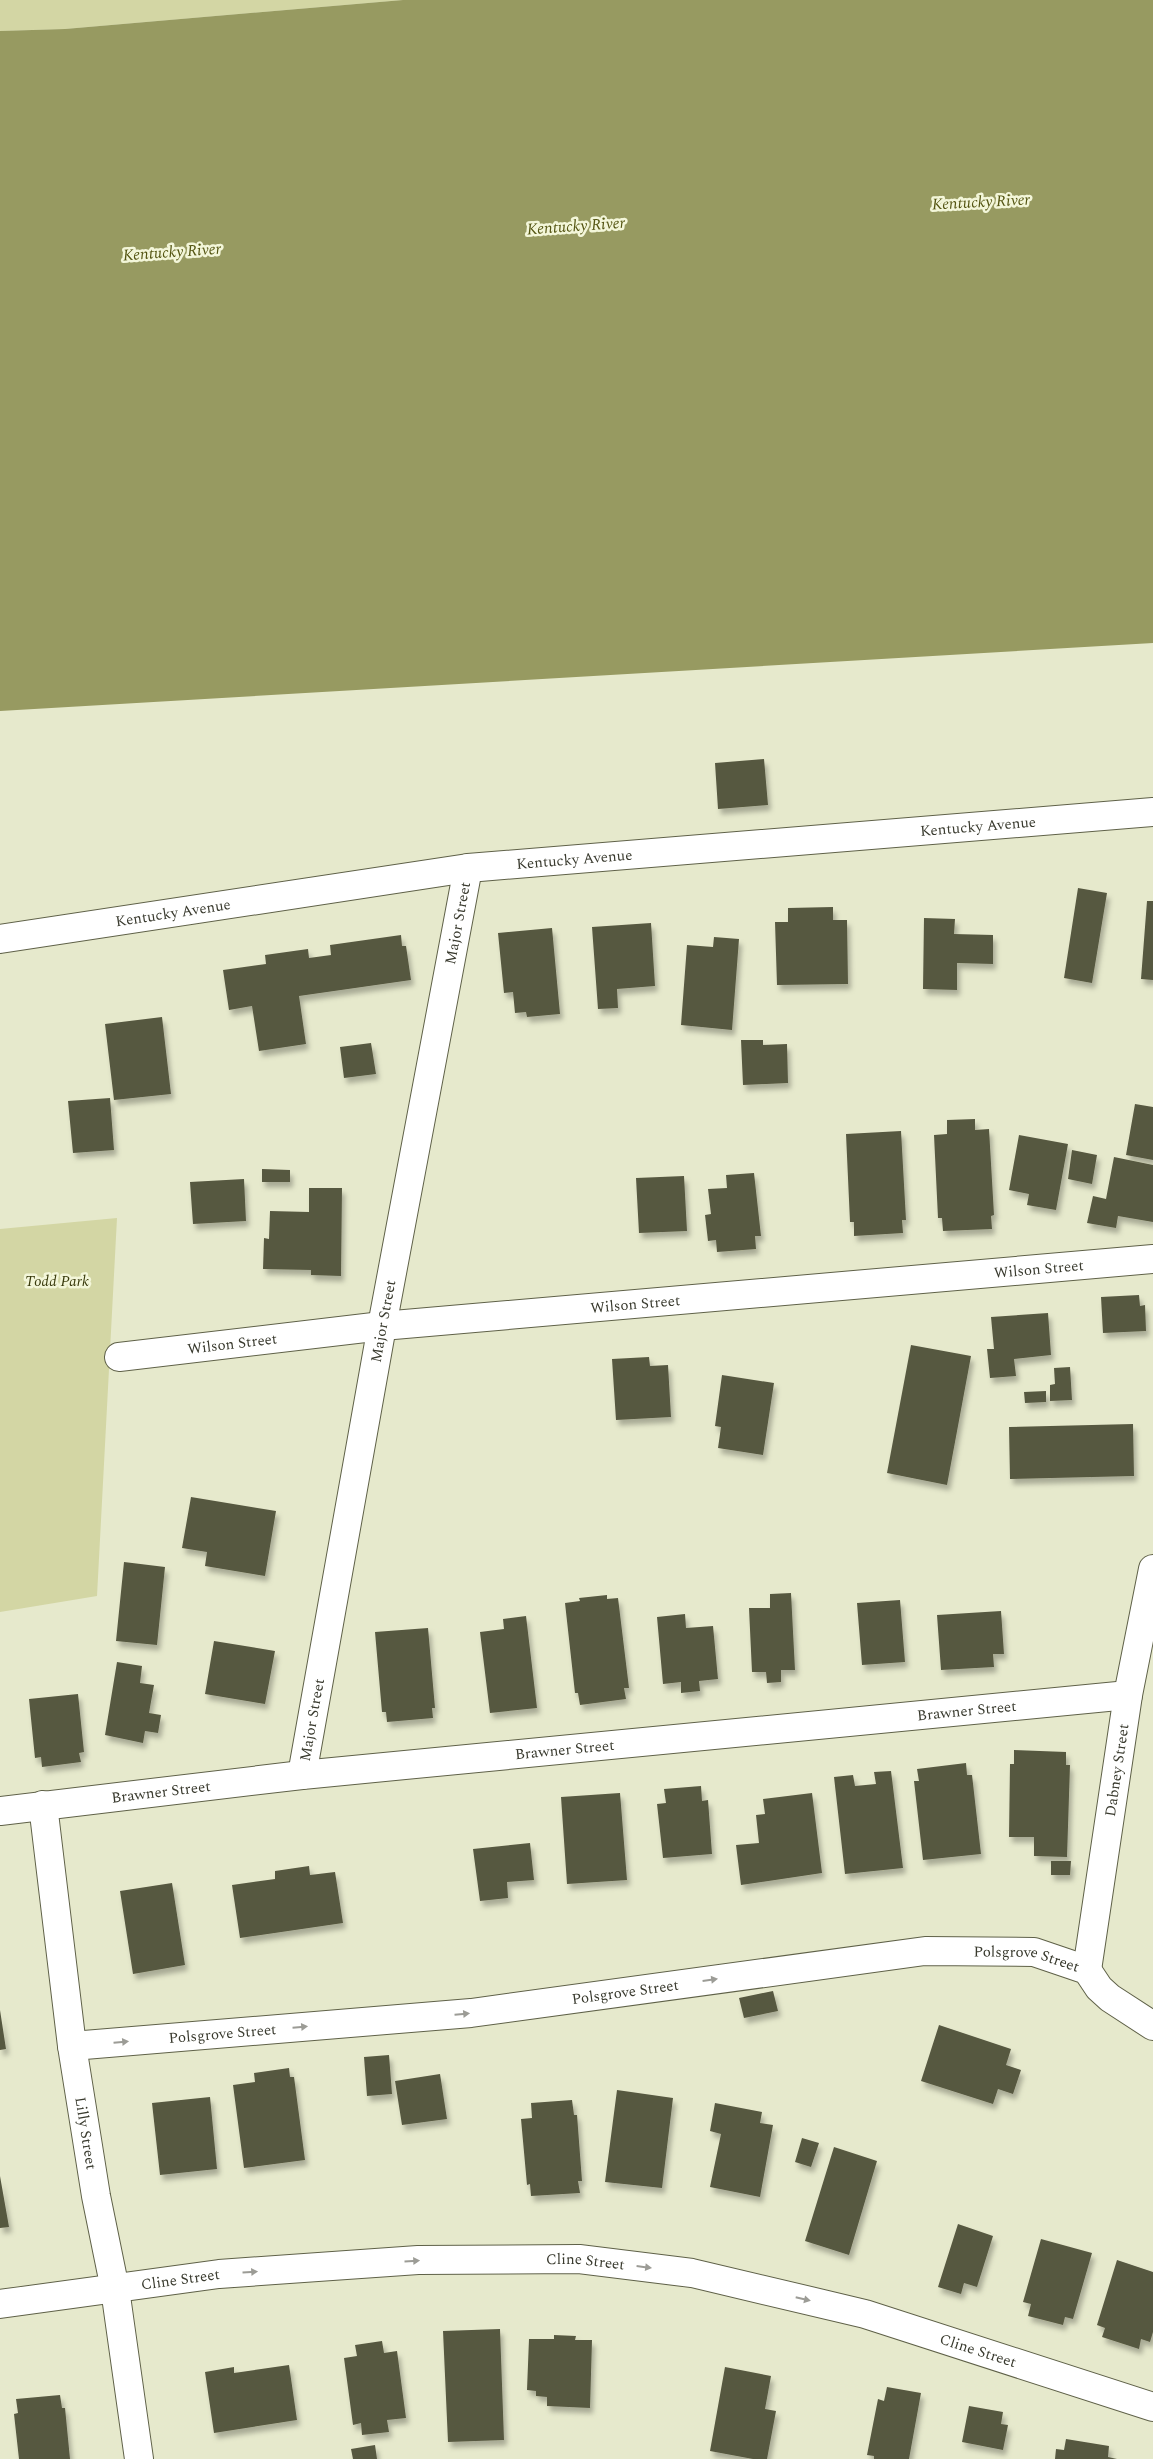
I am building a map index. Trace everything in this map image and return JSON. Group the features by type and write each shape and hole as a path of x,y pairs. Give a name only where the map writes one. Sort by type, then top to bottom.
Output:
{"street":[{"name":"Kentucky Avenue","path":"0,939 468,868 1153,812"},
{"name":"Major Street","path":"302,1775 382,1326 468,868"},
{"name":"Wilson Street","path":"119,1357 382,1326 1153,1259"},
{"name":"Dabney Street","path":"1087,1970 1128,1695 1153,1569"},
{"name":"Brawner Street","path":"0,1811 302,1775 1128,1695"},
{"name":"Lilly Street","path":"43,1805 72,2046 96,2196 115,2289 139,2459"},
{"name":"Polsgrove Street","path":"72,2046 471,2014 926,1951 1034,1952 1087,1970 1099,1988 1110,1998 1153,2026"},
{"name":"Cline Street","path":"0,2304 219,2274 418,2260 578,2259 692,2273 865,2314 1153,2407"}],"green space":[{"path":"0,0 403,0 65,29 0,31"},
{"name":"Todd Park","path":"117,1218 97,1596 0,1612 0,1229"}],"water":[{"name":"Kentucky River","path":"403,0 1153,0 1153,643 0,711 0,31 65,29"}],"building":[{"path":"764,759 768,805 718,809 715,763"},
{"path":"1078,888 1107,893 1092,983 1064,978"},
{"path":"1147,901 1153,901 1153,980 1141,979"},
{"path":"833,907 833,920 847,920 848,984 777,985 775,922 788,922 788,908"},
{"path":"924,918 955,919 954,934 993,935 993,964 957,963 957,990 923,989"},
{"path":"651,923 655,986 617,989 618,1008 598,1009 592,927"},
{"path":"552,928 560,1014 527,1017 526,1012 515,1013 513,992 504,993 498,933"},
{"path":"401,935 402,946 406,946 411,980 299,996 306,1044 259,1051 252,1006 229,1010 223,970 266,964 265,955 308,949 309,958 331,955 330,945"},
{"path":"714,937 739,939 732,1030 681,1025 687,945 713,947"},
{"path":"162,1017 171,1094 114,1100 105,1024"},
{"path":"741,1040 763,1040 763,1045 787,1044 788,1083 743,1085"},
{"path":"371,1043 376,1074 344,1078 340,1047"},
{"path":"110,1098 114,1150 73,1153 68,1101"},
{"path":"1135,1104 1153,1107 1153,1160 1126,1155"},
{"path":"975,1119 975,1130 989,1129 994,1215 991,1216 992,1229 943,1231 942,1218 938,1218 934,1135 947,1134 947,1120"},
{"path":"901,1131 906,1220 902,1220 903,1233 854,1236 854,1222 850,1222 846,1134"},
{"path":"1019,1135 1068,1144 1056,1210 1027,1205 1029,1194 1009,1190"},
{"path":"1072,1150 1097,1155 1092,1184 1068,1179"},
{"path":"1114,1157 1153,1165 1153,1222 1118,1216 1116,1228 1087,1223 1093,1196 1106,1199"},
{"path":"262,1169 290,1170 290,1182 262,1182"},
{"path":"754,1173 761,1236 755,1236 756,1249 717,1252 716,1240 708,1241 705,1215 711,1214 708,1189 727,1188 726,1175"},
{"path":"684,1176 687,1231 639,1233 636,1178"},
{"path":"244,1179 246,1221 193,1224 190,1182"},
{"path":"309,1188 342,1188 341,1276 311,1275 311,1270 263,1269 264,1238 269,1239 270,1211 309,1212"},
{"path":"1139,1295 1140,1306 1145,1305 1146,1331 1103,1333 1101,1297"},
{"path":"1048,1313 1051,1355 1014,1359 1016,1376 990,1378 987,1349 994,1349 991,1317"},
{"path":"911,1345 971,1356 947,1485 887,1473"},
{"path":"649,1357 650,1366 668,1365 671,1417 616,1420 612,1359"},
{"path":"1070,1367 1072,1400 1050,1401 1050,1385 1055,1384 1054,1368"},
{"path":"722,1375 774,1383 763,1455 718,1448 721,1427 715,1426"},
{"path":"1046,1391 1046,1402 1025,1403 1024,1392"},
{"path":"1133,1424 1134,1476 1010,1479 1009,1427"},
{"path":"191,1497 276,1511 265,1576 205,1566 207,1552 182,1548"},
{"path":"124,1562 165,1567 157,1645 116,1641"},
{"path":"791,1593 795,1670 781,1670 781,1682 767,1683 766,1672 752,1672 749,1608 770,1608 770,1594"},
{"path":"607,1595 607,1599 618,1598 629,1688 624,1688 626,1699 580,1705 578,1693 575,1693 565,1603 580,1601 579,1598"},
{"path":"900,1600 905,1662 862,1665 857,1603"},
{"path":"1001,1611 1004,1654 993,1654 994,1667 941,1670 937,1615"},
{"path":"685,1614 686,1628 713,1626 718,1679 699,1681 700,1691 681,1693 681,1682 663,1684 657,1617"},
{"path":"526,1616 537,1708 490,1713 480,1632 504,1629 503,1619"},
{"path":"428,1628 435,1708 432,1708 433,1718 387,1722 386,1712 382,1712 375,1632"},
{"path":"214,1641 275,1651 265,1704 205,1694"},
{"path":"117,1662 142,1666 140,1683 154,1685 149,1713 161,1715 158,1733 145,1731 143,1743 105,1735"},
{"path":"78,1694 84,1752 79,1753 81,1762 42,1767 41,1757 35,1758 29,1699"},
{"path":"1014,1750 1066,1752 1066,1765 1070,1765 1067,1857 1034,1856 1034,1837 1009,1837 1010,1764 1014,1764"},
{"path":"966,1763 967,1775 972,1775 981,1854 923,1860 914,1781 919,1781 917,1769"},
{"path":"891,1771 903,1868 845,1874 834,1777 853,1775 855,1786 876,1784 874,1772"},
{"path":"701,1786 702,1801 708,1800 712,1854 663,1858 657,1804 666,1803 664,1789"},
{"path":"620,1793 627,1880 567,1884 561,1797"},
{"path":"812,1793 822,1873 741,1885 736,1845 759,1843 756,1815 765,1814 763,1799"},
{"path":"530,1843 534,1880 507,1882 508,1898 480,1901 473,1849"},
{"path":"1051,1861 1071,1861 1070,1875 1051,1875"},
{"path":"309,1866 310,1875 335,1872 343,1923 240,1938 232,1885 275,1879 275,1871"},
{"path":"172,1883 185,1965 133,1974 120,1891"},
{"path":"773,1991 778,2011 744,2018 739,1998"},
{"path":"0,2010 6,2049 0,2050"},
{"path":"939,2025 1011,2049 1006,2065 1021,2070 1013,2094 998,2089 993,2104 921,2081"},
{"path":"389,2055 392,2094 367,2096 364,2057"},
{"path":"289,2068 290,2077 294,2077 305,2160 244,2168 233,2085 255,2082 254,2073"},
{"path":"440,2074 447,2119 402,2125 395,2081"},
{"path":"617,2090 673,2098 662,2188 605,2182"},
{"path":"210,2097 217,2169 160,2175 152,2103"},
{"path":"572,2100 574,2115 577,2115 582,2181 578,2181 580,2193 531,2196 530,2184 527,2185 521,2119 532,2118 531,2103"},
{"path":"715,2103 762,2112 760,2123 773,2125 760,2197 710,2187 721,2134 710,2131"},
{"path":"802,2138 819,2143 811,2167 795,2162"},
{"path":"834,2147 877,2161 849,2255 805,2241"},
{"path":"0,2176 9,2227 0,2228"},
{"path":"958,2224 993,2236 977,2287 964,2283 961,2294 938,2287"},
{"path":"1041,2239 1092,2253 1073,2319 1065,2317 1063,2325 1028,2316 1031,2304 1023,2302"},
{"path":"1117,2260 1153,2272 1153,2332 1150,2342 1141,2339 1139,2349 1102,2337 1105,2328 1097,2325"},
{"path":"500,2329 504,2440 448,2442 443,2331"},
{"path":"554,2335 576,2336 575,2340 592,2340 590,2408 547,2406 547,2397 536,2396 536,2391 527,2390 529,2339 554,2339"},
{"path":"382,2341 384,2353 397,2351 406,2418 387,2420 389,2432 362,2435 361,2423 353,2425 344,2358 357,2356 355,2345"},
{"path":"289,2365 297,2420 214,2433 205,2372 234,2367 234,2373"},
{"path":"725,2367 771,2376 765,2409 776,2411 767,2459 753,2459 710,2451"},
{"path":"887,2387 921,2393 909,2459 874,2459 874,2456 867,2455 878,2399 884,2401"},
{"path":"60,2395 62,2408 65,2408 70,2459 19,2459 14,2414 18,2413 16,2399"},
{"path":"969,2406 1003,2412 1001,2424 1008,2425 1003,2450 962,2442"},
{"path":"1066,2439 1109,2446 1108,2457 1117,2459 1055,2459 1056,2449 1064,2450"},
{"path":"375,2445 377,2459 353,2459 351,2449"}]}
